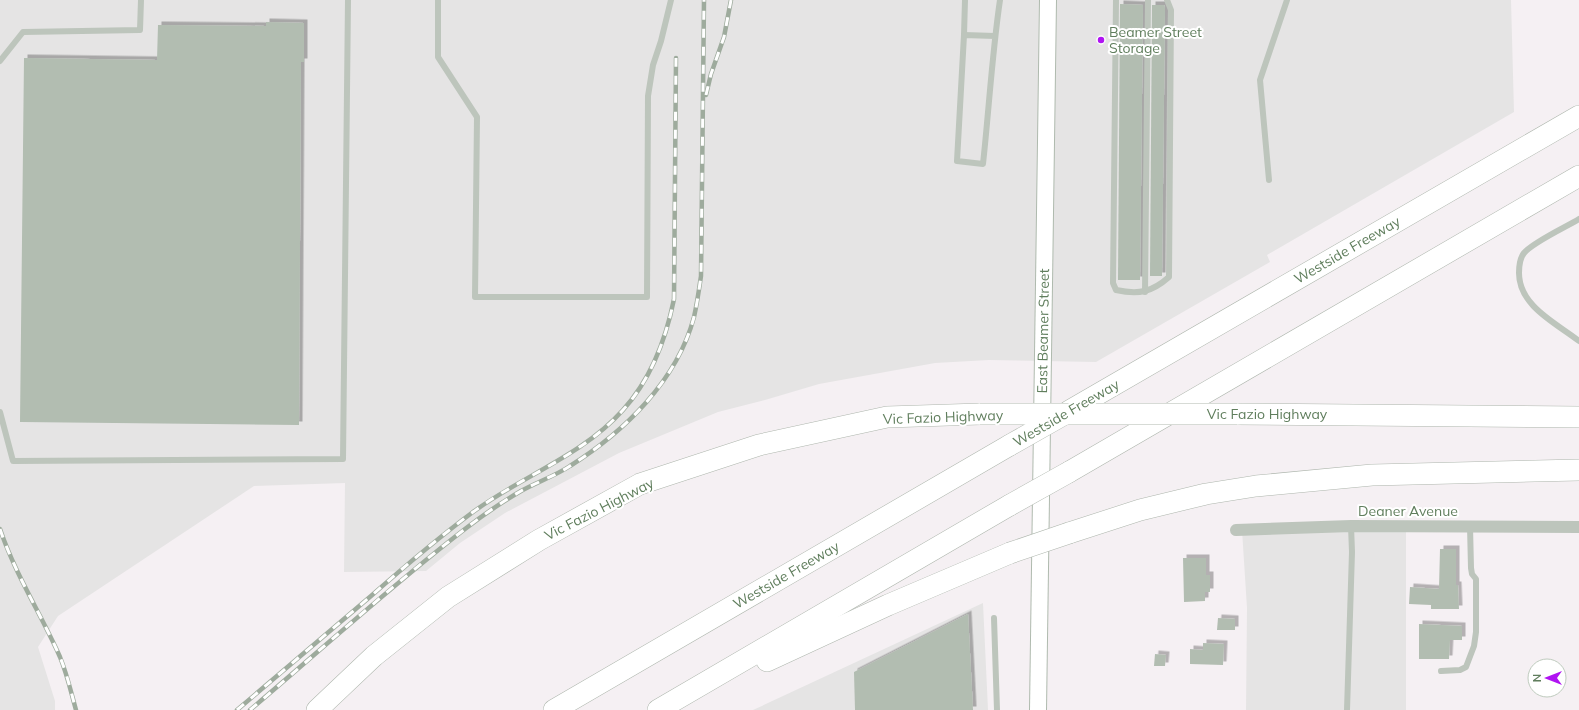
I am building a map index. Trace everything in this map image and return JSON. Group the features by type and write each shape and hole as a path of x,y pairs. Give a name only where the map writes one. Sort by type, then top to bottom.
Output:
{"highway":[{"name":"Westside Freeway","path":"554,710 1579,116"},
{"path":"665,706 1579,176"},
{"name":"Vic Fazio Highway","path":"317,710 374,656 448,597 539,540 640,484 759,445 886,417 980,414 1237,414 1579,417"},
{"path":"665,706 759,665 909,595 1010,553 1140,510 1206,494 1256,486 1372,475 1579,470"}],"street":[{"name":"East Beamer Street","path":"1038,710 1048,0"},
{"name":"Deaner Avenue","path":"1236,530 1351,526 1579,527"}],"lane":[{"path":"0,60 23,32 140,30 141,0"},
{"path":"0,412 13,461 342,459 348,0"},
{"path":"438,0 438,57 477,117 475,297 647,297 648,96 652,65 661,41 672,0"},
{"path":"965,0 957,161 983,164 995,36 1000,0"},
{"path":"1116,0 1113,282 1116,290 1125,292 1145,292 1159,285 1169,277 1171,10 1167,0"},
{"path":"1145,292 1148,0"},
{"path":"1269,180 1260,80 1286,0"},
{"path":"964,35 995,36"},
{"path":"1579,219 1531,247 1523,253 1519,264 1519,277 1523,292 1532,306 1579,341"},
{"path":"1347,710 1352,552 1351,526"},
{"path":"1441,671 1460,670 1466,667 1474,646 1476,632 1476,579 1472,574 1471,568 1470,526"},
{"path":"994,618 997,710"}],"shaded area":[{"path":"0,0 1511,0 1514,112 1267,255 1270,262 1096,362 989,360 935,363 819,384 718,412 619,453 505,513 460,543 426,571 344,572 345,483 254,486 58,616 38,647 55,701 55,710 0,710"},
{"path":"1242,530 1406,530 1406,710 1246,710 1247,608"},
{"path":"983,603 988,710 753,710"}],"building":[{"path":"1120,4 1143,5 1140,280 1118,280"},
{"path":"1152,5 1164,5 1165,8 1162,276 1150,276"},
{"path":"266,22 304,23 304,62 301,62 299,425 20,422 24,58 157,60 158,25 266,26"},
{"path":"1440,549 1456,549 1456,585 1458,585 1459,609 1431,609 1431,605 1409,604 1410,587 1439,589"},
{"path":"1183,558 1206,558 1206,575 1210,575 1210,592 1205,592 1205,601 1184,602"},
{"path":"968,614 973,710 855,710 854,672"},
{"path":"1218,618 1235,619 1235,630 1217,630"},
{"path":"1419,624 1462,626 1462,640 1450,640 1449,659 1419,659"},
{"path":"1203,643 1224,644 1223,665 1190,664 1190,649 1203,650"},
{"path":"1155,654 1166,655 1165,666 1154,666"}],"railway":[{"path":"250,710 383,595 472,524 521,491 570,466 610,437 646,403 662,383 686,340 694,317 701,276 704,0"},
{"path":"706,95 711,74 724,37 731,0"},
{"path":"237,710 434,542 473,512 511,487 570,453 607,426 623,410 642,385 662,344 674,299 676,58"},
{"path":"0,529 13,562 60,657 67,676 76,710"}],"place":[{"name":"Beamer Street Storage","path":"1101,40"}]}
